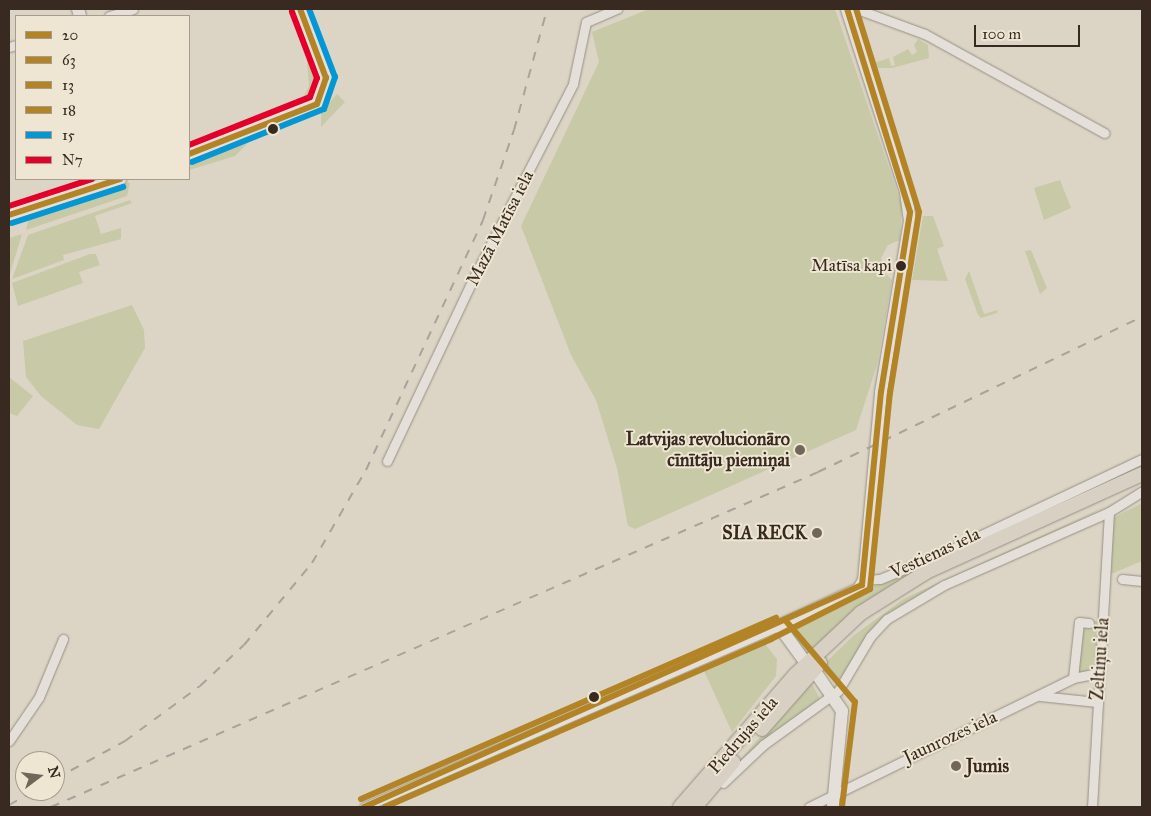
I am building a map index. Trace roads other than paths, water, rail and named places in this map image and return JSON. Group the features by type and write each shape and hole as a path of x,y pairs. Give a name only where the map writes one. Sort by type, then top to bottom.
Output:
{"main road":[{"name":"Vestienas iela","path":"807,664 844,627 902,586 1142,474"},
{"name":"Vestienas iela","path":"807,664 865,622 929,580 1142,485"},
{"name":"Piedrujas iela","path":"680,807 807,664"},
{"name":"Piedrujas iela","path":"695,807 807,664"}],"street":[{"path":"112,15 133,9"},
{"path":"190,154 305,112 317,104 325,85 324,71 300,9"},
{"name":"Mazā Matīsa iela","path":"387,461 493,238 565,102 586,22 617,9"},
{"path":"864,580 882,392 910,212 847,9 856,9 925,34 1078,114 1104,133"},
{"path":"9,215 108,181"},
{"name":"Vestienas iela","path":"364,807 779,626 859,589 864,580 880,579 941,554 1142,459"},
{"path":"701,807 763,745 834,693 877,628 914,600 1109,512 1142,491"},
{"name":"Vestienas iela","path":"1045,518 1070,493"},
{"name":"Zeltiņu iela","path":"1092,807 1109,512"},
{"path":"1122,579 1142,581"},
{"path":"1074,678 1079,622 1089,622"},
{"path":"779,626 807,664"},
{"path":"9,741 39,697 63,639"},
{"name":"Jaunrozes iela","path":"809,807 1074,678 1099,673"},
{"path":"833,807 847,704 834,693"},
{"path":"1039,696 1097,702"}],"railway":[{"path":"65,774 125,741 200,686 244,645 312,563 366,470 483,220 514,130 547,9"},
{"path":"51,807 818,472 1142,317"},
{"path":"9,805 16,801"}],"place":[{"name":"Matīsa kapi","path":"901,266"},
{"name":"Latvijas revolucionāro cīnītāju piemiņai","path":"800,450"},
{"name":"SIA RECK","path":"817,533"},
{"name":"Jumis","path":"956,766"}]}
